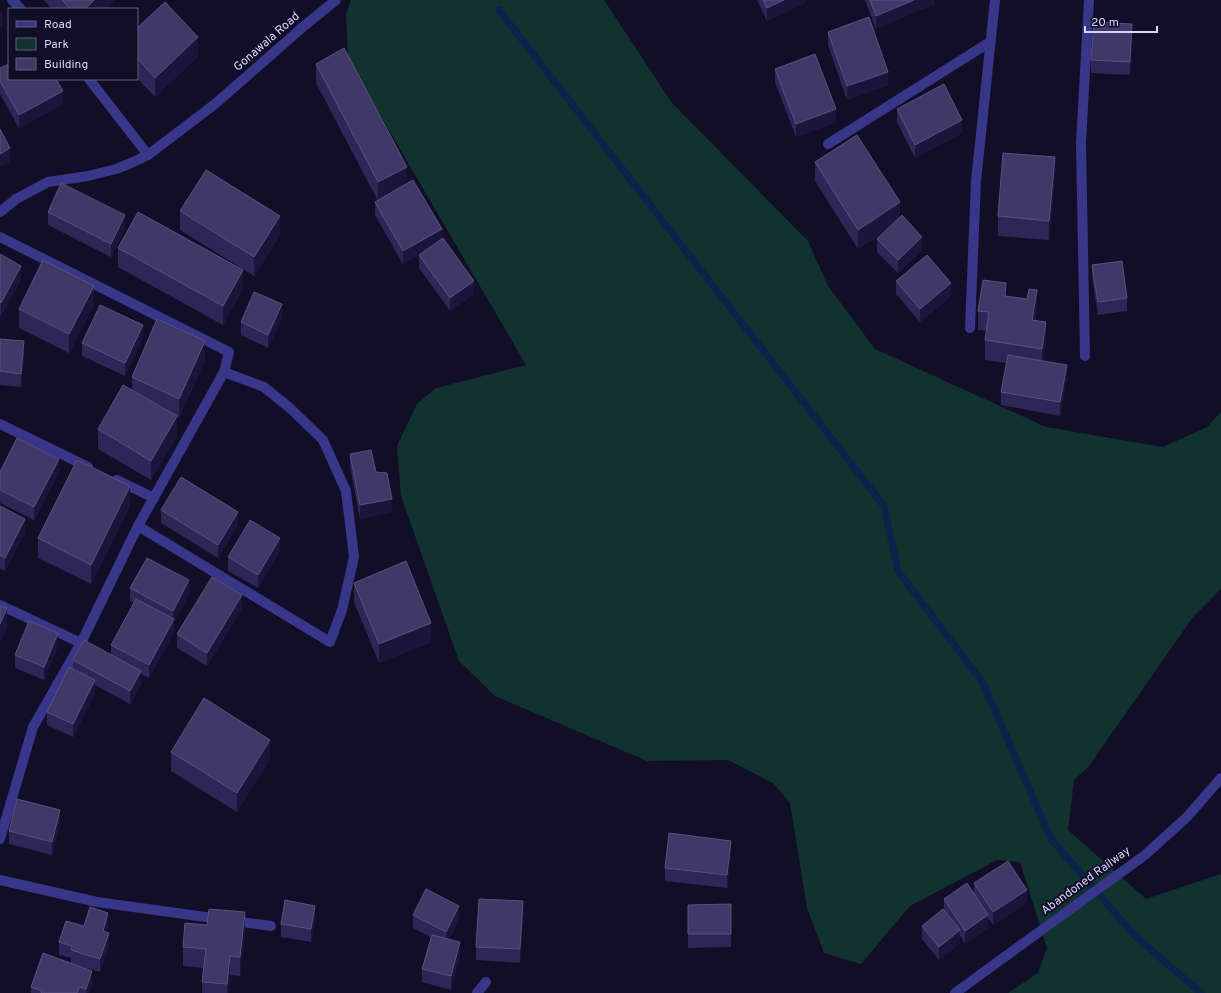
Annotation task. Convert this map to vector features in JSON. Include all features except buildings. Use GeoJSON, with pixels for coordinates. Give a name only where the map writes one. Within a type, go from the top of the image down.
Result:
{"type":"FeatureCollection","features":[{"type":"Feature","properties":{"kind":"street"},"geometry":{"type":"LineString","coordinates":[[12,0],[20,8]]}},
{"type":"Feature","properties":{"kind":"street","name":"Gonawala Road"},"geometry":{"type":"LineString","coordinates":[[0,212],[16,199],[48,182],[88,176],[116,169],[148,155],[215,104],[336,0]]}},
{"type":"Feature","properties":{"kind":"street"},"geometry":{"type":"LineString","coordinates":[[970,328],[976,181],[995,0]]}},
{"type":"Feature","properties":{"kind":"street"},"geometry":{"type":"LineString","coordinates":[[1085,356],[1081,143],[1088,0]]}},
{"type":"Feature","properties":{"kind":"street"},"geometry":{"type":"LineString","coordinates":[[828,144],[990,42]]}},
{"type":"Feature","properties":{"kind":"street"},"geometry":{"type":"LineString","coordinates":[[90,80],[148,155]]}},
{"type":"Feature","properties":{"kind":"street"},"geometry":{"type":"LineString","coordinates":[[0,237],[229,352],[224,372],[138,526],[81,643],[32,727],[0,839]]}},
{"type":"Feature","properties":{"kind":"street"},"geometry":{"type":"LineString","coordinates":[[138,526],[330,642],[342,610],[354,557],[346,492],[323,440],[291,409],[264,387],[224,372]]}},
{"type":"Feature","properties":{"kind":"street"},"geometry":{"type":"LineString","coordinates":[[0,424],[154,498]]}},
{"type":"Feature","properties":{"kind":"street"},"geometry":{"type":"LineString","coordinates":[[0,605],[81,643]]}},
{"type":"Feature","properties":{"kind":"street","name":"Abandoned Railway"},"geometry":{"type":"LineString","coordinates":[[955,993],[1145,855],[1188,817],[1221,778]]}},
{"type":"Feature","properties":{"kind":"street"},"geometry":{"type":"LineString","coordinates":[[0,880],[97,902],[271,926]]}},
{"type":"Feature","properties":{"kind":"street"},"geometry":{"type":"LineString","coordinates":[[477,993],[486,982]]}},
{"type":"Feature","properties":{"kind":"green space"},"geometry":{"type":"Polygon","coordinates":[[[351,0],[604,0],[672,103],[808,241],[828,286],[875,349],[1046,427],[1163,447],[1207,427],[1221,412],[1221,589],[1193,617],[1089,766],[1074,780],[1068,830],[1146,899],[1221,874],[1221,993],[1008,993],[1038,973],[1047,948],[1020,862],[997,860],[910,906],[861,964],[824,953],[807,908],[790,803],[773,783],[728,760],[647,761],[495,696],[459,661],[401,496],[397,446],[417,404],[436,388],[526,365],[348,60],[346,14],[351,0]]]}},
{"type":"Feature","properties":{"kind":"waterway"},"geometry":{"type":"LineString","coordinates":[[499,10],[884,506],[898,571],[983,683],[1051,839],[1135,936],[1201,993]]}}]}
